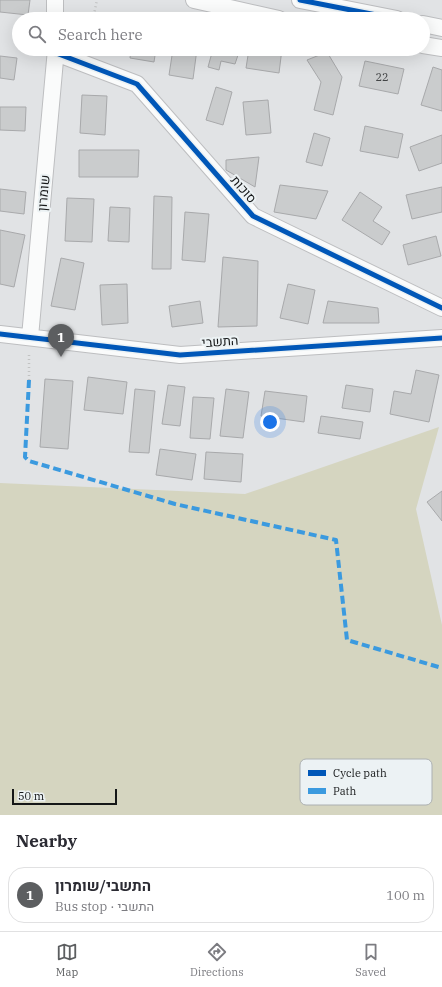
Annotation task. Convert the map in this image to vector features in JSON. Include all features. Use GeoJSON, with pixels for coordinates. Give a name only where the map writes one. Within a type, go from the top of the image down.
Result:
{"type":"FeatureCollection","features":[{"type":"Feature","properties":{"kind":"street"},"geometry":{"type":"LineString","coordinates":[[55,0],[55,12]]}},
{"type":"Feature","properties":{"kind":"street"},"geometry":{"type":"LineString","coordinates":[[194,0],[248,12]]}},
{"type":"Feature","properties":{"kind":"street"},"geometry":{"type":"LineString","coordinates":[[300,0],[361,12]]}},
{"type":"Feature","properties":{"kind":"street"},"geometry":{"type":"LineString","coordinates":[[430,25],[442,28]]}},
{"type":"Feature","properties":{"kind":"street"},"geometry":{"type":"LineString","coordinates":[[430,46],[442,48]]}},
{"type":"Feature","properties":{"kind":"street","name":"שומרון"},"geometry":{"type":"LineString","coordinates":[[30,337],[56,56]]}},
{"type":"Feature","properties":{"kind":"street","name":"סוכות"},"geometry":{"type":"LineString","coordinates":[[68,56],[137,84],[253,216],[442,308]]}},
{"type":"Feature","properties":{"kind":"street","name":"התשבי"},"geometry":{"type":"LineString","coordinates":[[0,334],[180,354],[442,338]]}},
{"type":"Feature","properties":{"kind":"path"},"geometry":{"type":"LineString","coordinates":[[94,12],[97,0]]}},
{"type":"Feature","properties":{"kind":"path"},"geometry":{"type":"LineString","coordinates":[[28,380],[30,337]]}},
{"type":"Feature","properties":{"kind":"green space"},"geometry":{"type":"Polygon","coordinates":[[[439,427],[416,509],[442,625],[442,815],[0,815],[0,483],[245,494],[439,427]]]}},
{"type":"Feature","properties":{"kind":"building"},"geometry":{"type":"Polygon","coordinates":[[[0,0],[30,0],[28,12],[12,12],[12,13],[0,12],[0,0]]]}},
{"type":"Feature","properties":{"kind":"building"},"geometry":{"type":"Polygon","coordinates":[[[0,56],[17,58],[14,80],[0,78],[0,56]]]}},
{"type":"Feature","properties":{"kind":"building"},"geometry":{"type":"Polygon","coordinates":[[[130,56],[155,56],[154,62],[130,58],[130,56]]]}},
{"type":"Feature","properties":{"kind":"building"},"geometry":{"type":"Polygon","coordinates":[[[172,56],[196,56],[193,79],[169,75],[172,56]]]}},
{"type":"Feature","properties":{"kind":"building"},"geometry":{"type":"Polygon","coordinates":[[[211,56],[238,56],[235,64],[221,61],[219,70],[208,67],[211,56]]]}},
{"type":"Feature","properties":{"kind":"building"},"geometry":{"type":"Polygon","coordinates":[[[248,56],[281,56],[279,73],[246,68],[248,56]]]}},
{"type":"Feature","properties":{"kind":"building"},"geometry":{"type":"Polygon","coordinates":[[[317,56],[329,56],[342,77],[333,115],[314,110],[321,82],[307,60],[317,56]]]}},
{"type":"Feature","properties":{"kind":"building"},"geometry":{"type":"Polygon","coordinates":[[[365,61],[404,69],[398,94],[359,86],[365,61]]]}},
{"type":"Feature","properties":{"kind":"building"},"geometry":{"type":"Polygon","coordinates":[[[433,67],[442,70],[442,111],[421,105],[433,67]]]}},
{"type":"Feature","properties":{"kind":"building"},"geometry":{"type":"Polygon","coordinates":[[[216,87],[232,92],[223,125],[206,120],[216,87]]]}},
{"type":"Feature","properties":{"kind":"building"},"geometry":{"type":"Polygon","coordinates":[[[82,95],[107,96],[105,135],[80,133],[82,95]]]}},
{"type":"Feature","properties":{"kind":"building"},"geometry":{"type":"Polygon","coordinates":[[[268,100],[271,133],[246,135],[243,102],[268,100]]]}},
{"type":"Feature","properties":{"kind":"building"},"geometry":{"type":"Polygon","coordinates":[[[0,107],[26,107],[25,131],[0,130],[0,107]]]}},
{"type":"Feature","properties":{"kind":"building"},"geometry":{"type":"Polygon","coordinates":[[[365,126],[403,134],[398,158],[360,151],[365,126]]]}},
{"type":"Feature","properties":{"kind":"building"},"geometry":{"type":"Polygon","coordinates":[[[314,133],[330,138],[322,166],[306,162],[314,133]]]}},
{"type":"Feature","properties":{"kind":"building"},"geometry":{"type":"Polygon","coordinates":[[[442,135],[442,163],[419,171],[410,147],[442,135]]]}},
{"type":"Feature","properties":{"kind":"building"},"geometry":{"type":"Polygon","coordinates":[[[79,150],[139,150],[138,177],[79,177],[79,150]]]}},
{"type":"Feature","properties":{"kind":"building"},"geometry":{"type":"Polygon","coordinates":[[[259,157],[255,187],[226,170],[226,160],[259,157]]]}},
{"type":"Feature","properties":{"kind":"building"},"geometry":{"type":"Polygon","coordinates":[[[280,185],[328,191],[316,219],[274,212],[280,185]]]}},
{"type":"Feature","properties":{"kind":"building"},"geometry":{"type":"Polygon","coordinates":[[[442,187],[442,212],[412,219],[406,195],[442,187]]]}},
{"type":"Feature","properties":{"kind":"building"},"geometry":{"type":"Polygon","coordinates":[[[0,189],[26,192],[24,214],[0,211],[0,189]]]}},
{"type":"Feature","properties":{"kind":"building"},"geometry":{"type":"Polygon","coordinates":[[[360,192],[382,207],[373,221],[390,232],[382,245],[342,220],[360,192]]]}},
{"type":"Feature","properties":{"kind":"building"},"geometry":{"type":"Polygon","coordinates":[[[154,196],[172,197],[171,269],[152,269],[154,196]]]}},
{"type":"Feature","properties":{"kind":"building"},"geometry":{"type":"Polygon","coordinates":[[[67,198],[94,199],[92,242],[65,241],[67,198]]]}},
{"type":"Feature","properties":{"kind":"building"},"geometry":{"type":"Polygon","coordinates":[[[110,207],[130,208],[129,242],[108,241],[110,207]]]}},
{"type":"Feature","properties":{"kind":"building"},"geometry":{"type":"Polygon","coordinates":[[[185,212],[209,214],[205,262],[182,260],[185,212]]]}},
{"type":"Feature","properties":{"kind":"building"},"geometry":{"type":"Polygon","coordinates":[[[0,230],[25,235],[14,287],[0,284],[0,230]]]}},
{"type":"Feature","properties":{"kind":"building"},"geometry":{"type":"Polygon","coordinates":[[[436,236],[441,256],[408,265],[403,245],[436,236]]]}},
{"type":"Feature","properties":{"kind":"building"},"geometry":{"type":"Polygon","coordinates":[[[223,257],[258,261],[257,326],[218,327],[223,257]]]}},
{"type":"Feature","properties":{"kind":"building"},"geometry":{"type":"Polygon","coordinates":[[[61,258],[84,263],[75,310],[51,306],[61,258]]]}},
{"type":"Feature","properties":{"kind":"building"},"geometry":{"type":"Polygon","coordinates":[[[127,284],[128,323],[102,325],[100,285],[127,284]]]}},
{"type":"Feature","properties":{"kind":"building"},"geometry":{"type":"Polygon","coordinates":[[[288,284],[315,290],[308,324],[280,318],[288,284]]]}},
{"type":"Feature","properties":{"kind":"building"},"geometry":{"type":"Polygon","coordinates":[[[200,301],[203,323],[172,327],[169,306],[200,301]]]}},
{"type":"Feature","properties":{"kind":"building"},"geometry":{"type":"Polygon","coordinates":[[[328,301],[378,308],[379,323],[323,323],[328,301]]]}},
{"type":"Feature","properties":{"kind":"building"},"geometry":{"type":"Polygon","coordinates":[[[416,370],[439,375],[429,422],[390,414],[394,391],[411,394],[416,370]]]}},
{"type":"Feature","properties":{"kind":"building"},"geometry":{"type":"Polygon","coordinates":[[[88,377],[127,382],[123,414],[84,410],[88,377]]]}},
{"type":"Feature","properties":{"kind":"building"},"geometry":{"type":"Polygon","coordinates":[[[45,379],[73,381],[68,449],[40,447],[45,379]]]}},
{"type":"Feature","properties":{"kind":"building"},"geometry":{"type":"Polygon","coordinates":[[[168,385],[185,387],[180,426],[162,424],[168,385]]]}},
{"type":"Feature","properties":{"kind":"building"},"geometry":{"type":"Polygon","coordinates":[[[346,385],[373,389],[370,412],[342,408],[346,385]]]}},
{"type":"Feature","properties":{"kind":"building"},"geometry":{"type":"Polygon","coordinates":[[[135,389],[155,391],[149,453],[129,452],[135,389]]]}},
{"type":"Feature","properties":{"kind":"building"},"geometry":{"type":"Polygon","coordinates":[[[226,389],[249,392],[243,438],[220,436],[226,389]]]}},
{"type":"Feature","properties":{"kind":"building"},"geometry":{"type":"Polygon","coordinates":[[[265,391],[307,396],[304,422],[261,416],[265,391]]]}},
{"type":"Feature","properties":{"kind":"building"},"geometry":{"type":"Polygon","coordinates":[[[193,397],[214,398],[210,439],[190,438],[193,397]]]}},
{"type":"Feature","properties":{"kind":"building"},"geometry":{"type":"Polygon","coordinates":[[[321,416],[363,422],[360,439],[318,433],[321,416]]]}},
{"type":"Feature","properties":{"kind":"building"},"geometry":{"type":"Polygon","coordinates":[[[160,449],[196,454],[192,480],[156,475],[160,449]]]}},
{"type":"Feature","properties":{"kind":"building"},"geometry":{"type":"Polygon","coordinates":[[[206,452],[243,454],[241,482],[204,479],[206,452]]]}},
{"type":"Feature","properties":{"kind":"building"},"geometry":{"type":"Polygon","coordinates":[[[442,491],[442,521],[427,502],[442,491]]]}},
{"type":"Feature","properties":{"kind":"marked path"},"geometry":{"type":"LineString","coordinates":[[29,380],[25,457],[29,461],[175,504],[336,540],[347,640],[442,668]]}},
{"type":"Feature","properties":{"kind":"cycle path"},"geometry":{"type":"LineString","coordinates":[[300,0],[361,12]]}},
{"type":"Feature","properties":{"kind":"cycle path"},"geometry":{"type":"LineString","coordinates":[[64,56],[137,84],[253,216],[442,308]]}},
{"type":"Feature","properties":{"kind":"cycle path"},"geometry":{"type":"LineString","coordinates":[[0,334],[180,355],[442,338]]}},
{"type":"Feature","properties":{"kind":"place","name":"התשבי/שומרון"},"geometry":{"type":"Point","coordinates":[61,357]}}]}
